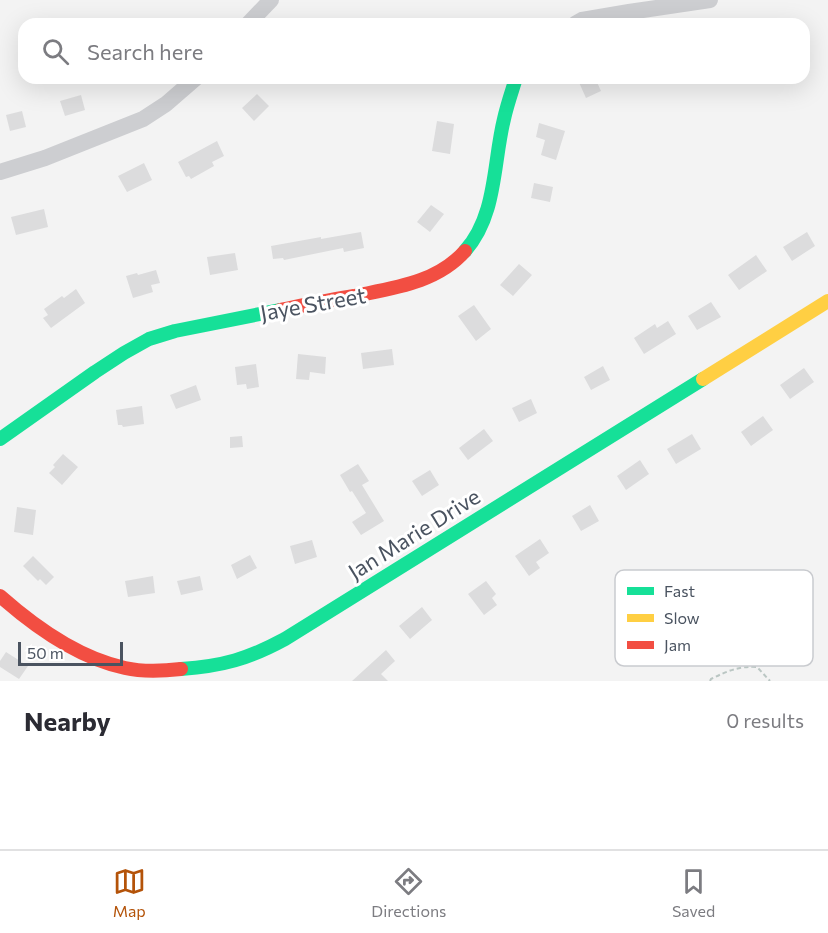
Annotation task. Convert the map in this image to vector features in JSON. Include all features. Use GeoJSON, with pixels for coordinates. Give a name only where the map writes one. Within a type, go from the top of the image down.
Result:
{"type":"FeatureCollection","features":[{"type":"Feature","properties":{"kind":"street"},"geometry":{"type":"LineString","coordinates":[[254,18],[271,0]]}},
{"type":"Feature","properties":{"kind":"street"},"geometry":{"type":"LineString","coordinates":[[594,18],[710,0]]}},
{"type":"Feature","properties":{"kind":"street"},"geometry":{"type":"LineString","coordinates":[[0,172],[45,158],[143,119],[166,104],[189,84]]}},
{"type":"Feature","properties":{"kind":"street","name":"Jaye Street"},"geometry":{"type":"LineString","coordinates":[[0,439],[95,372],[149,339],[231,319],[390,289],[421,281],[445,269],[475,240],[483,223],[490,201],[504,118],[514,84]]}},
{"type":"Feature","properties":{"kind":"street","name":"Jan Marie Drive"},"geometry":{"type":"LineString","coordinates":[[0,596],[57,639],[126,668],[196,669],[252,655],[336,607],[828,301]]}},
{"type":"Feature","properties":{"kind":"path"},"geometry":{"type":"LineString","coordinates":[[710,681],[728,670],[744,666],[757,667],[770,681]]}},
{"type":"Feature","properties":{"kind":"building"},"geometry":{"type":"Polygon","coordinates":[[[580,84],[598,84],[601,91],[586,98],[580,84]]]}},
{"type":"Feature","properties":{"kind":"building"},"geometry":{"type":"Polygon","coordinates":[[[257,94],[269,106],[254,121],[242,108],[257,94]]]}},
{"type":"Feature","properties":{"kind":"building"},"geometry":{"type":"Polygon","coordinates":[[[81,95],[85,110],[65,116],[60,101],[81,95]]]}},
{"type":"Feature","properties":{"kind":"building"},"geometry":{"type":"Polygon","coordinates":[[[22,111],[26,127],[10,131],[6,115],[22,111]]]}},
{"type":"Feature","properties":{"kind":"building"},"geometry":{"type":"Polygon","coordinates":[[[437,121],[454,124],[450,154],[432,151],[437,121]]]}},
{"type":"Feature","properties":{"kind":"building"},"geometry":{"type":"Polygon","coordinates":[[[539,123],[565,131],[556,160],[541,155],[545,140],[536,137],[539,123]]]}},
{"type":"Feature","properties":{"kind":"building"},"geometry":{"type":"Polygon","coordinates":[[[217,141],[224,156],[212,162],[214,166],[191,179],[189,176],[186,177],[178,162],[217,141]]]}},
{"type":"Feature","properties":{"kind":"building"},"geometry":{"type":"Polygon","coordinates":[[[144,163],[152,180],[127,192],[118,176],[144,163]]]}},
{"type":"Feature","properties":{"kind":"building"},"geometry":{"type":"Polygon","coordinates":[[[534,183],[553,187],[550,202],[531,198],[534,183]]]}},
{"type":"Feature","properties":{"kind":"building"},"geometry":{"type":"Polygon","coordinates":[[[431,205],[444,214],[430,232],[417,222],[431,205]]]}},
{"type":"Feature","properties":{"kind":"building"},"geometry":{"type":"Polygon","coordinates":[[[44,209],[48,227],[16,235],[11,217],[44,209]]]}},
{"type":"Feature","properties":{"kind":"building"},"geometry":{"type":"Polygon","coordinates":[[[361,232],[364,248],[344,252],[343,248],[284,260],[283,258],[273,259],[271,246],[361,232]]]}},
{"type":"Feature","properties":{"kind":"building"},"geometry":{"type":"Polygon","coordinates":[[[807,232],[815,246],[792,261],[783,247],[807,232]]]}},
{"type":"Feature","properties":{"kind":"building"},"geometry":{"type":"Polygon","coordinates":[[[235,253],[238,270],[210,275],[207,257],[235,253]]]}},
{"type":"Feature","properties":{"kind":"building"},"geometry":{"type":"Polygon","coordinates":[[[756,255],[767,271],[739,290],[728,275],[756,255]]]}},
{"type":"Feature","properties":{"kind":"building"},"geometry":{"type":"Polygon","coordinates":[[[519,264],[532,275],[513,296],[500,285],[519,264]]]}},
{"type":"Feature","properties":{"kind":"building"},"geometry":{"type":"Polygon","coordinates":[[[156,270],[160,283],[151,285],[153,292],[133,298],[126,276],[156,270]]]}},
{"type":"Feature","properties":{"kind":"building"},"geometry":{"type":"Polygon","coordinates":[[[76,289],[85,303],[51,328],[43,318],[48,315],[44,309],[76,289]]]}},
{"type":"Feature","properties":{"kind":"building"},"geometry":{"type":"Polygon","coordinates":[[[711,302],[721,317],[697,330],[688,316],[711,302]]]}},
{"type":"Feature","properties":{"kind":"building"},"geometry":{"type":"Polygon","coordinates":[[[474,305],[491,329],[476,341],[458,316],[474,305]]]}},
{"type":"Feature","properties":{"kind":"building"},"geometry":{"type":"Polygon","coordinates":[[[668,321],[676,334],[644,354],[634,338],[655,324],[657,328],[668,321]]]}},
{"type":"Feature","properties":{"kind":"building"},"geometry":{"type":"Polygon","coordinates":[[[392,349],[394,365],[363,369],[361,353],[392,349]]]}},
{"type":"Feature","properties":{"kind":"building"},"geometry":{"type":"Polygon","coordinates":[[[298,354],[326,357],[325,374],[310,372],[309,380],[296,379],[298,354]]]}},
{"type":"Feature","properties":{"kind":"building"},"geometry":{"type":"Polygon","coordinates":[[[256,364],[259,387],[247,389],[246,384],[237,385],[235,367],[256,364]]]}},
{"type":"Feature","properties":{"kind":"building"},"geometry":{"type":"Polygon","coordinates":[[[603,366],[610,380],[591,390],[584,377],[603,366]]]}},
{"type":"Feature","properties":{"kind":"building"},"geometry":{"type":"Polygon","coordinates":[[[804,368],[814,382],[790,399],[780,385],[804,368]]]}},
{"type":"Feature","properties":{"kind":"building"},"geometry":{"type":"Polygon","coordinates":[[[196,385],[201,400],[176,409],[170,395],[196,385]]]}},
{"type":"Feature","properties":{"kind":"building"},"geometry":{"type":"Polygon","coordinates":[[[531,399],[537,413],[519,422],[512,408],[531,399]]]}},
{"type":"Feature","properties":{"kind":"building"},"geometry":{"type":"Polygon","coordinates":[[[142,406],[144,424],[123,427],[118,425],[116,410],[142,406]]]}},
{"type":"Feature","properties":{"kind":"building"},"geometry":{"type":"Polygon","coordinates":[[[763,416],[773,430],[751,446],[741,432],[763,416]]]}},
{"type":"Feature","properties":{"kind":"building"},"geometry":{"type":"Polygon","coordinates":[[[484,429],[493,441],[468,460],[459,448],[484,429]]]}},
{"type":"Feature","properties":{"kind":"building"},"geometry":{"type":"Polygon","coordinates":[[[692,434],[701,449],[676,464],[667,449],[692,434]]]}},
{"type":"Feature","properties":{"kind":"building"},"geometry":{"type":"Polygon","coordinates":[[[242,436],[243,447],[230,448],[230,437],[242,436]]]}},
{"type":"Feature","properties":{"kind":"building"},"geometry":{"type":"Polygon","coordinates":[[[63,454],[78,467],[62,485],[49,473],[63,454]]]}},
{"type":"Feature","properties":{"kind":"building"},"geometry":{"type":"Polygon","coordinates":[[[640,460],[649,474],[626,490],[617,476],[640,460]]]}},
{"type":"Feature","properties":{"kind":"building"},"geometry":{"type":"Polygon","coordinates":[[[358,464],[369,481],[362,485],[384,521],[361,535],[352,522],[366,513],[340,475],[358,464]]]}},
{"type":"Feature","properties":{"kind":"building"},"geometry":{"type":"Polygon","coordinates":[[[430,470],[439,485],[422,496],[412,481],[430,470]]]}},
{"type":"Feature","properties":{"kind":"building"},"geometry":{"type":"Polygon","coordinates":[[[590,505],[599,521],[581,531],[572,516],[590,505]]]}},
{"type":"Feature","properties":{"kind":"building"},"geometry":{"type":"Polygon","coordinates":[[[17,507],[36,510],[33,535],[14,532],[17,507]]]}},
{"type":"Feature","properties":{"kind":"building"},"geometry":{"type":"Polygon","coordinates":[[[540,539],[549,553],[536,562],[540,568],[529,576],[515,556],[540,539]]]}},
{"type":"Feature","properties":{"kind":"building"},"geometry":{"type":"Polygon","coordinates":[[[312,540],[317,557],[295,564],[290,546],[312,540]]]}},
{"type":"Feature","properties":{"kind":"building"},"geometry":{"type":"Polygon","coordinates":[[[250,555],[257,568],[237,579],[231,565],[250,555]]]}},
{"type":"Feature","properties":{"kind":"building"},"geometry":{"type":"Polygon","coordinates":[[[33,556],[54,577],[46,585],[40,579],[38,581],[23,566],[33,556]]]}},
{"type":"Feature","properties":{"kind":"building"},"geometry":{"type":"Polygon","coordinates":[[[153,576],[155,593],[128,597],[125,581],[153,576]]]}},
{"type":"Feature","properties":{"kind":"building"},"geometry":{"type":"Polygon","coordinates":[[[200,576],[203,590],[181,595],[177,581],[200,576]]]}},
{"type":"Feature","properties":{"kind":"building"},"geometry":{"type":"Polygon","coordinates":[[[486,581],[496,594],[492,598],[497,605],[484,615],[468,594],[486,581]]]}},
{"type":"Feature","properties":{"kind":"building"},"geometry":{"type":"Polygon","coordinates":[[[422,607],[432,620],[410,639],[399,626],[422,607]]]}},
{"type":"Feature","properties":{"kind":"building"},"geometry":{"type":"Polygon","coordinates":[[[386,650],[395,661],[381,674],[388,681],[352,681],[386,650]]]}},
{"type":"Feature","properties":{"kind":"building"},"geometry":{"type":"Polygon","coordinates":[[[6,652],[28,666],[19,679],[0,667],[0,661],[6,652]]]}},
{"type":"Feature","properties":{"kind":"traffic: fast"},"geometry":{"type":"LineString","coordinates":[[465,251],[475,237],[489,205],[500,136],[514,84]]}},
{"type":"Feature","properties":{"kind":"traffic: fast"},"geometry":{"type":"LineString","coordinates":[[0,439],[95,372],[149,339],[175,331],[280,310]]}},
{"type":"Feature","properties":{"kind":"traffic: fast"},"geometry":{"type":"LineString","coordinates":[[181,669],[210,666],[235,660],[259,652],[285,639],[703,379]]}},
{"type":"Feature","properties":{"kind":"traffic: slow"},"geometry":{"type":"LineString","coordinates":[[703,379],[828,301]]}},
{"type":"Feature","properties":{"kind":"traffic: jam"},"geometry":{"type":"LineString","coordinates":[[280,310],[414,282],[441,270],[465,251]]}},
{"type":"Feature","properties":{"kind":"traffic: jam"},"geometry":{"type":"LineString","coordinates":[[0,596],[43,630],[91,657],[132,669],[153,671],[181,669]]}}]}
